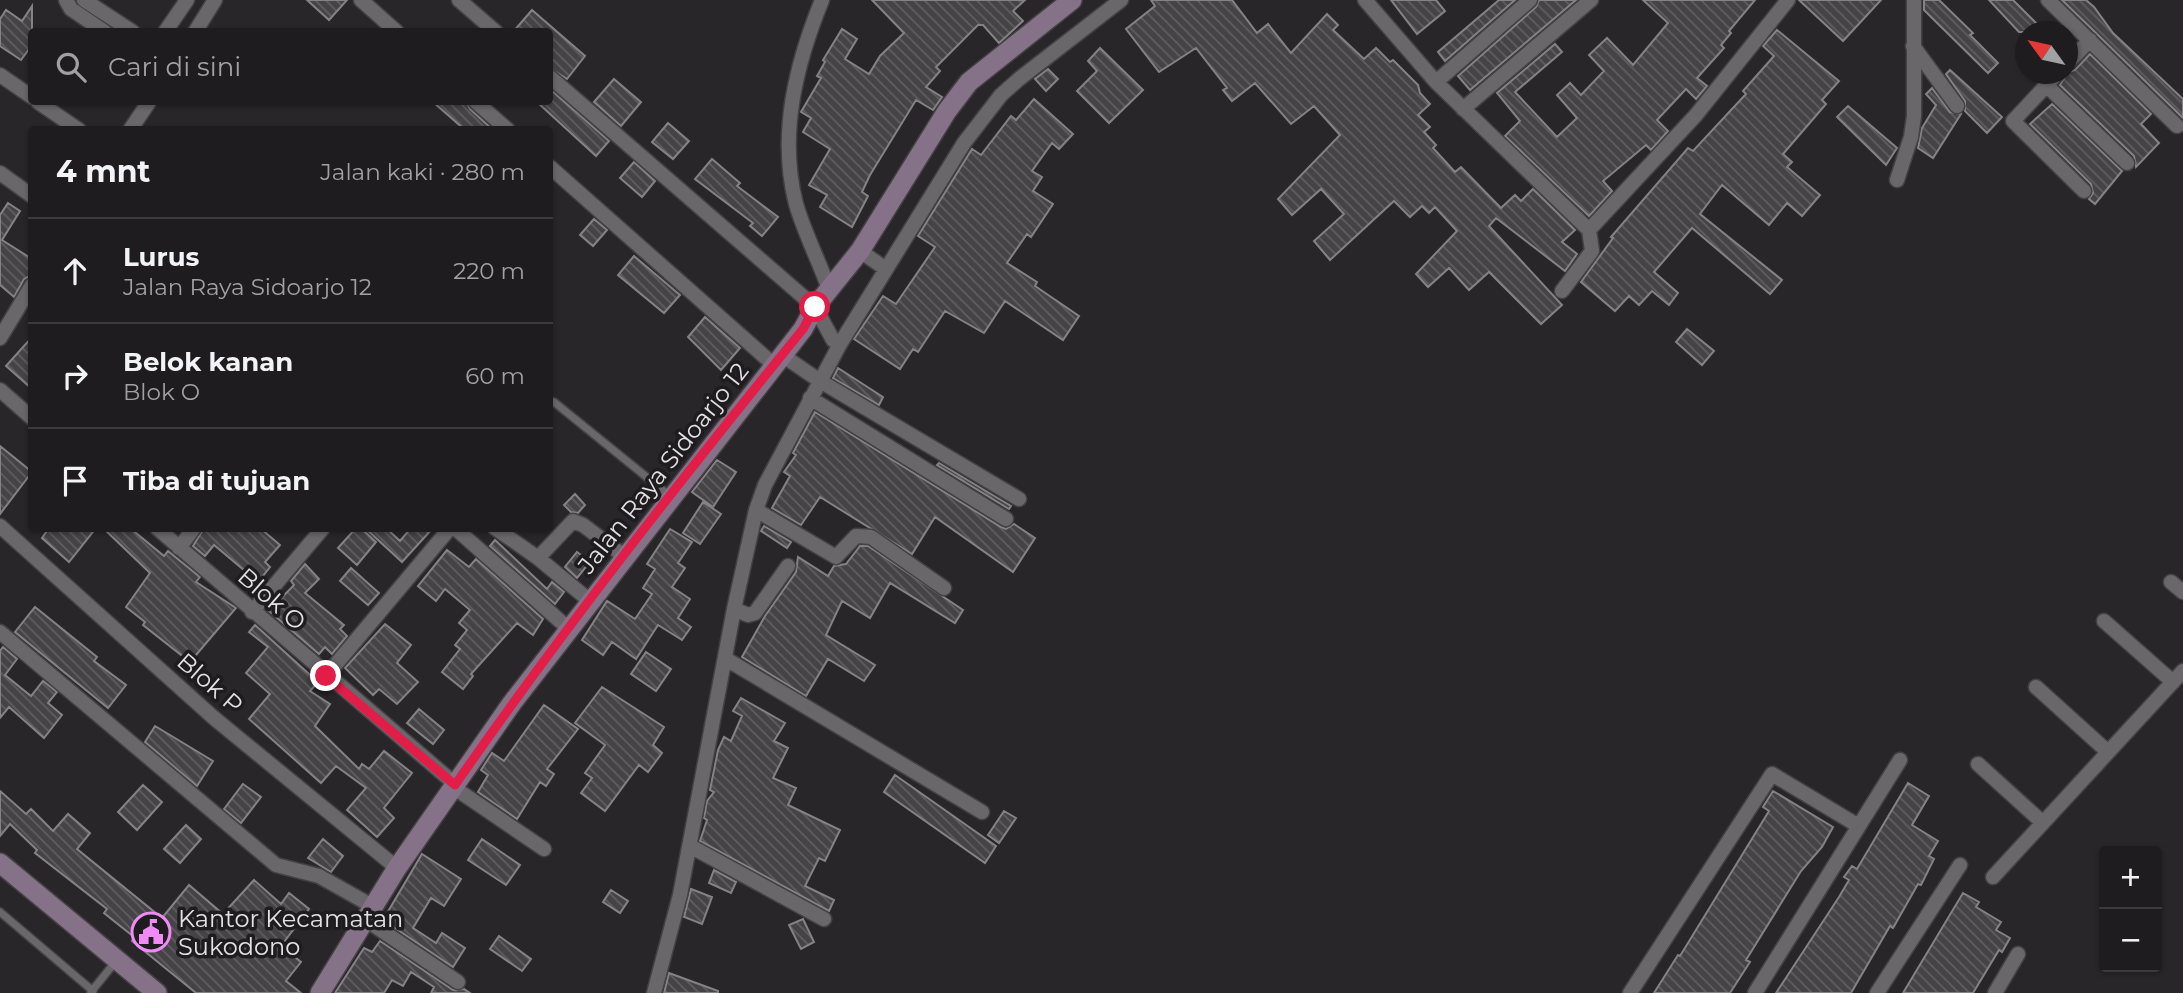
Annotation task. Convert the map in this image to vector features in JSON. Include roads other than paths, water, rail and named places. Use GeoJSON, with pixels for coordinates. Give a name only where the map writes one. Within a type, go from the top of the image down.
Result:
{"type":"FeatureCollection","features":[{"type":"Feature","properties":{"kind":"main road","name":"Jalan Raya Sidoarjo 12"},"geometry":{"type":"LineString","coordinates":[[320,993],[397,868],[454,786],[624,556],[670,496],[796,367],[803,329],[818,311],[829,289],[864,254],[947,111],[970,82],[1072,0]]}},
{"type":"Feature","properties":{"kind":"main road"},"geometry":{"type":"LineString","coordinates":[[0,863],[157,993]]}},
{"type":"Feature","properties":{"kind":"street"},"geometry":{"type":"LineString","coordinates":[[66,0],[71,9],[99,28]]}},
{"type":"Feature","properties":{"kind":"street"},"geometry":{"type":"LineString","coordinates":[[84,0],[127,28]]}},
{"type":"Feature","properties":{"kind":"street"},"geometry":{"type":"LineString","coordinates":[[168,28],[187,0]]}},
{"type":"Feature","properties":{"kind":"street"},"geometry":{"type":"LineString","coordinates":[[198,28],[215,0]]}},
{"type":"Feature","properties":{"kind":"street"},"geometry":{"type":"LineString","coordinates":[[361,0],[392,28]]}},
{"type":"Feature","properties":{"kind":"street"},"geometry":{"type":"LineString","coordinates":[[459,0],[491,28]]}},
{"type":"Feature","properties":{"kind":"street"},"geometry":{"type":"LineString","coordinates":[[822,0],[800,62],[788,127],[796,203],[829,289]]}},
{"type":"Feature","properties":{"kind":"street"},"geometry":{"type":"LineString","coordinates":[[796,367],[840,344],[884,268],[964,143],[1001,95],[1121,0]]}},
{"type":"Feature","properties":{"kind":"street"},"geometry":{"type":"LineString","coordinates":[[1366,0],[1436,82],[1589,230],[1592,251],[1562,291]]}},
{"type":"Feature","properties":{"kind":"street"},"geometry":{"type":"LineString","coordinates":[[1436,82],[1530,0]]}},
{"type":"Feature","properties":{"kind":"street"},"geometry":{"type":"LineString","coordinates":[[1463,109],[1591,0]]}},
{"type":"Feature","properties":{"kind":"street"},"geometry":{"type":"LineString","coordinates":[[1589,230],[1696,114],[1788,0]]}},
{"type":"Feature","properties":{"kind":"street"},"geometry":{"type":"LineString","coordinates":[[1897,180],[1911,137],[1914,116],[1914,0]]}},
{"type":"Feature","properties":{"kind":"street"},"geometry":{"type":"LineString","coordinates":[[2048,0],[2176,125]]}},
{"type":"Feature","properties":{"kind":"street"},"geometry":{"type":"LineString","coordinates":[[2078,52],[2090,40]]}},
{"type":"Feature","properties":{"kind":"street"},"geometry":{"type":"LineString","coordinates":[[1913,46],[1957,106]]}},
{"type":"Feature","properties":{"kind":"street"},"geometry":{"type":"LineString","coordinates":[[0,75],[28,94]]}},
{"type":"Feature","properties":{"kind":"street"},"geometry":{"type":"LineString","coordinates":[[553,80],[818,311],[833,341],[840,344]]}},
{"type":"Feature","properties":{"kind":"street"},"geometry":{"type":"LineString","coordinates":[[2084,191],[2013,121],[2046,85],[2127,163]]}},
{"type":"Feature","properties":{"kind":"street"},"geometry":{"type":"LineString","coordinates":[[42,105],[73,126]]}},
{"type":"Feature","properties":{"kind":"street"},"geometry":{"type":"LineString","coordinates":[[133,126],[147,105]]}},
{"type":"Feature","properties":{"kind":"street"},"geometry":{"type":"LineString","coordinates":[[479,105],[503,126]]}},
{"type":"Feature","properties":{"kind":"street"},"geometry":{"type":"LineString","coordinates":[[553,169],[796,367],[1019,499]]}},
{"type":"Feature","properties":{"kind":"street"},"geometry":{"type":"LineString","coordinates":[[0,173],[28,192]]}},
{"type":"Feature","properties":{"kind":"street"},"geometry":{"type":"LineString","coordinates":[[864,254],[884,268]]}},
{"type":"Feature","properties":{"kind":"street"},"geometry":{"type":"LineString","coordinates":[[0,338],[4,322],[28,290]]}},
{"type":"Feature","properties":{"kind":"street"},"geometry":{"type":"LineString","coordinates":[[796,367],[810,398],[1006,519]]}},
{"type":"Feature","properties":{"kind":"street"},"geometry":{"type":"LineString","coordinates":[[0,390],[28,414]]}},
{"type":"Feature","properties":{"kind":"street"},"geometry":{"type":"LineString","coordinates":[[654,993],[667,951],[690,846],[734,609],[756,510],[783,446],[810,398]]}},
{"type":"Feature","properties":{"kind":"street"},"geometry":{"type":"LineString","coordinates":[[756,510],[835,557],[856,536],[871,537],[944,588]]}},
{"type":"Feature","properties":{"kind":"street"},"geometry":{"type":"LineString","coordinates":[[538,558],[573,521],[583,524],[624,556]]}},
{"type":"Feature","properties":{"kind":"street","name":"Blok P"},"geometry":{"type":"LineString","coordinates":[[0,526],[214,718],[397,868]]}},
{"type":"Feature","properties":{"kind":"street","name":"Blok O"},"geometry":{"type":"LineString","coordinates":[[161,532],[454,786],[544,849]]}},
{"type":"Feature","properties":{"kind":"street"},"geometry":{"type":"LineString","coordinates":[[179,548],[191,532]]}},
{"type":"Feature","properties":{"kind":"street"},"geometry":{"type":"LineString","coordinates":[[251,612],[320,532]]}},
{"type":"Feature","properties":{"kind":"street"},"geometry":{"type":"LineString","coordinates":[[326,676],[449,532]]}},
{"type":"Feature","properties":{"kind":"street"},"geometry":{"type":"LineString","coordinates":[[457,532],[569,629]]}},
{"type":"Feature","properties":{"kind":"street"},"geometry":{"type":"LineString","coordinates":[[499,532],[538,558],[590,601]]}},
{"type":"Feature","properties":{"kind":"street"},"geometry":{"type":"LineString","coordinates":[[734,609],[748,615],[754,613],[788,566]]}},
{"type":"Feature","properties":{"kind":"street"},"geometry":{"type":"LineString","coordinates":[[2104,621],[2172,682]]}},
{"type":"Feature","properties":{"kind":"street"},"geometry":{"type":"LineString","coordinates":[[0,632],[276,865],[318,876],[458,982]]}},
{"type":"Feature","properties":{"kind":"street"},"geometry":{"type":"LineString","coordinates":[[726,659],[982,812]]}},
{"type":"Feature","properties":{"kind":"street"},"geometry":{"type":"LineString","coordinates":[[1993,877],[2183,671]]}},
{"type":"Feature","properties":{"kind":"street"},"geometry":{"type":"LineString","coordinates":[[2036,687],[2108,752]]}},
{"type":"Feature","properties":{"kind":"street"},"geometry":{"type":"LineString","coordinates":[[1755,993],[1857,825],[1900,760]]}},
{"type":"Feature","properties":{"kind":"street"},"geometry":{"type":"LineString","coordinates":[[1978,764],[2043,823]]}},
{"type":"Feature","properties":{"kind":"street"},"geometry":{"type":"LineString","coordinates":[[1630,993],[1772,774],[1857,825]]}},
{"type":"Feature","properties":{"kind":"street"},"geometry":{"type":"LineString","coordinates":[[690,846],[824,919]]}},
{"type":"Feature","properties":{"kind":"street"},"geometry":{"type":"LineString","coordinates":[[1877,993],[1960,865]]}},
{"type":"Feature","properties":{"kind":"street"},"geometry":{"type":"LineString","coordinates":[[1995,993],[2018,954]]}},
{"type":"Feature","properties":{"kind":"lane"},"geometry":{"type":"LineString","coordinates":[[554,402],[670,496]]}},
{"type":"Feature","properties":{"kind":"lane"},"geometry":{"type":"LineString","coordinates":[[0,912],[92,992],[116,961]]}},
{"type":"Feature","properties":{"kind":"place","name":"Kantor Kecamatan Sukodono"},"geometry":{"type":"Point","coordinates":[151,932]}}]}
